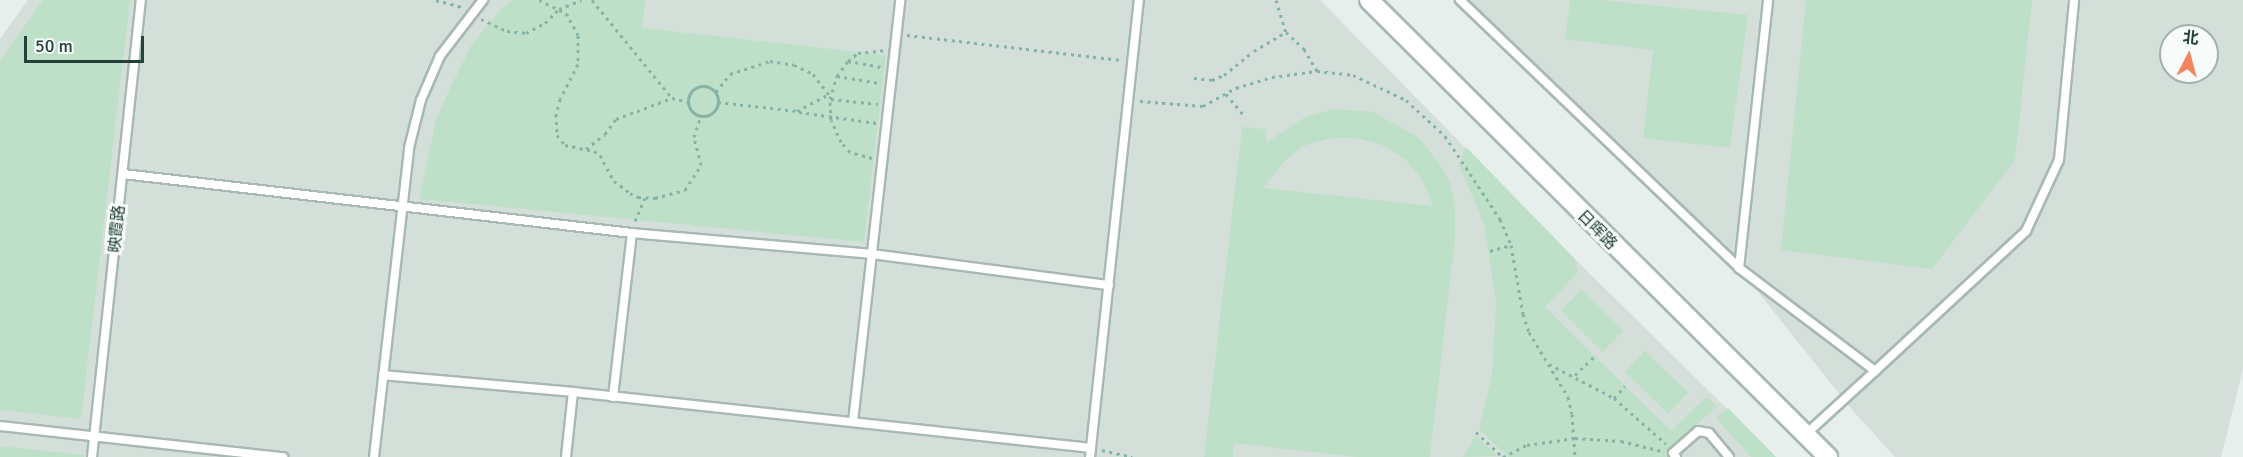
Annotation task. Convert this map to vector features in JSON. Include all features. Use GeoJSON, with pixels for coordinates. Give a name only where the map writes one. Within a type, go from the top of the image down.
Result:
{"type":"FeatureCollection","features":[{"type":"Feature","properties":{"kind":"street","name":"日晖路"},"geometry":{"type":"LineString","coordinates":[[1369,0],[1828,457]]}},
{"type":"Feature","properties":{"kind":"lane","name":"映霞路"},"geometry":{"type":"LineString","coordinates":[[92,457],[141,0]]}},
{"type":"Feature","properties":{"kind":"lane"},"geometry":{"type":"LineString","coordinates":[[374,457],[400,207],[409,148],[421,100],[440,56],[483,0]]}},
{"type":"Feature","properties":{"kind":"lane"},"geometry":{"type":"LineString","coordinates":[[853,422],[900,0]]}},
{"type":"Feature","properties":{"kind":"lane"},"geometry":{"type":"LineString","coordinates":[[383,375],[573,392],[853,422],[1091,453],[1139,0]]}},
{"type":"Feature","properties":{"kind":"lane"},"geometry":{"type":"LineString","coordinates":[[1460,0],[1739,268],[1875,371]]}},
{"type":"Feature","properties":{"kind":"lane"},"geometry":{"type":"LineString","coordinates":[[1739,268],[1768,0]]}},
{"type":"Feature","properties":{"kind":"lane"},"geometry":{"type":"LineString","coordinates":[[1806,435],[2026,231],[2059,160],[2074,0]]}},
{"type":"Feature","properties":{"kind":"lane"},"geometry":{"type":"LineString","coordinates":[[123,174],[632,233],[872,254],[1109,285]]}},
{"type":"Feature","properties":{"kind":"lane"},"geometry":{"type":"LineString","coordinates":[[613,397],[632,233]]}},
{"type":"Feature","properties":{"kind":"lane"},"geometry":{"type":"LineString","coordinates":[[566,457],[573,392]]}},
{"type":"Feature","properties":{"kind":"lane"},"geometry":{"type":"LineString","coordinates":[[0,426],[283,457]]}},
{"type":"Feature","properties":{"kind":"lane"},"geometry":{"type":"LineString","coordinates":[[1675,455],[1698,431],[1709,433],[1729,457]]}},
{"type":"Feature","properties":{"kind":"path"},"geometry":{"type":"LineString","coordinates":[[436,0],[472,12],[494,26],[515,34],[526,33],[545,23],[559,9],[581,0]]}},
{"type":"Feature","properties":{"kind":"path"},"geometry":{"type":"LineString","coordinates":[[539,0],[559,9],[576,27],[579,55],[574,73],[563,90],[555,126],[557,135],[565,145],[586,149],[600,155],[614,181],[622,187],[645,198],[685,190],[699,172],[701,157],[694,137],[701,115]]}},
{"type":"Feature","properties":{"kind":"path"},"geometry":{"type":"LineString","coordinates":[[592,0],[672,98]]}},
{"type":"Feature","properties":{"kind":"path"},"geometry":{"type":"LineString","coordinates":[[1276,0],[1286,32],[1304,49],[1317,71]]}},
{"type":"Feature","properties":{"kind":"path"},"geometry":{"type":"LineString","coordinates":[[1194,78],[1212,80],[1224,75],[1254,51],[1286,32]]}},
{"type":"Feature","properties":{"kind":"path"},"geometry":{"type":"LineString","coordinates":[[896,34],[1133,62]]}},
{"type":"Feature","properties":{"kind":"path"},"geometry":{"type":"LineString","coordinates":[[882,160],[860,157],[850,152],[841,142],[831,120],[830,96],[837,76],[848,61],[858,53],[895,50]]}},
{"type":"Feature","properties":{"kind":"path"},"geometry":{"type":"LineString","coordinates":[[716,92],[730,74],[770,61],[805,69],[820,80],[830,96]]}},
{"type":"Feature","properties":{"kind":"path"},"geometry":{"type":"LineString","coordinates":[[848,61],[892,69]]}},
{"type":"Feature","properties":{"kind":"path"},"geometry":{"type":"LineString","coordinates":[[1128,100],[1203,106],[1226,94],[1272,78],[1317,71],[1353,75],[1406,100],[1445,136],[1500,219],[1511,245],[1523,314],[1529,332],[1568,397],[1575,438],[1575,457]]}},
{"type":"Feature","properties":{"kind":"path"},"geometry":{"type":"LineString","coordinates":[[837,76],[891,85]]}},
{"type":"Feature","properties":{"kind":"path"},"geometry":{"type":"LineString","coordinates":[[698,87],[708,87],[716,92],[718,102],[714,111],[701,115],[692,111],[688,102],[691,93],[698,87]]}},
{"type":"Feature","properties":{"kind":"path"},"geometry":{"type":"LineString","coordinates":[[1226,94],[1243,114]]}},
{"type":"Feature","properties":{"kind":"path"},"geometry":{"type":"LineString","coordinates":[[797,111],[824,96],[888,105]]}},
{"type":"Feature","properties":{"kind":"path"},"geometry":{"type":"LineString","coordinates":[[586,149],[605,134],[616,119],[672,98],[688,102]]}},
{"type":"Feature","properties":{"kind":"path"},"geometry":{"type":"LineString","coordinates":[[718,102],[886,124]]}},
{"type":"Feature","properties":{"kind":"path"},"geometry":{"type":"LineString","coordinates":[[632,233],[645,198]]}},
{"type":"Feature","properties":{"kind":"path"},"geometry":{"type":"LineString","coordinates":[[1490,251],[1511,245]]}},
{"type":"Feature","properties":{"kind":"path"},"geometry":{"type":"LineString","coordinates":[[1575,375],[1595,356]]}},
{"type":"Feature","properties":{"kind":"path"},"geometry":{"type":"LineString","coordinates":[[1549,363],[1614,398],[1657,434],[1675,455]]}},
{"type":"Feature","properties":{"kind":"path"},"geometry":{"type":"LineString","coordinates":[[1614,398],[1626,386]]}},
{"type":"Feature","properties":{"kind":"path"},"geometry":{"type":"LineString","coordinates":[[1476,432],[1503,457],[1527,445],[1575,438],[1621,441],[1675,455]]}},
{"type":"Feature","properties":{"kind":"path"},"geometry":{"type":"LineString","coordinates":[[1091,453],[1132,457]]}},
{"type":"Feature","properties":{"kind":"shaded area"},"geometry":{"type":"Polygon","coordinates":[[[28,0],[1320,0],[1574,258],[1776,457],[0,457],[0,39],[28,0]]]}},
{"type":"Feature","properties":{"kind":"shaded area"},"geometry":{"type":"Polygon","coordinates":[[[1460,0],[2243,0],[2243,369],[2221,457],[1895,457],[1853,411],[1739,268],[1460,0]]]}},
{"type":"Feature","properties":{"kind":"green space"},"geometry":{"type":"Polygon","coordinates":[[[43,0],[130,0],[81,419],[0,410],[0,61],[43,0]]]}},
{"type":"Feature","properties":{"kind":"green space"},"geometry":{"type":"Polygon","coordinates":[[[512,0],[645,0],[642,28],[886,55],[864,242],[419,199],[436,120],[451,86],[472,44],[501,9],[512,0]]]}},
{"type":"Feature","properties":{"kind":"green space"},"geometry":{"type":"Polygon","coordinates":[[[1570,0],[1601,0],[1748,15],[1730,148],[1643,138],[1653,50],[1565,39],[1570,0]]]}},
{"type":"Feature","properties":{"kind":"green space"},"geometry":{"type":"Polygon","coordinates":[[[1806,0],[2032,0],[2015,160],[1932,269],[1781,250],[1806,0]]]}},
{"type":"Feature","properties":{"kind":"green space"},"geometry":{"type":"Polygon","coordinates":[[[1335,109],[1373,112],[1419,138],[1439,163],[1451,185],[1455,209],[1455,238],[1430,457],[1356,457],[1234,443],[1233,457],[1204,457],[1242,127],[1266,129],[1266,143],[1305,117],[1335,109]],[[1331,138],[1303,146],[1284,162],[1263,188],[1433,206],[1423,181],[1407,161],[1385,146],[1357,138],[1331,138]]]}},
{"type":"Feature","properties":{"kind":"green space"},"geometry":{"type":"Polygon","coordinates":[[[1466,147],[1574,258],[1578,272],[1545,307],[1671,431],[1706,397],[1717,406],[1665,454],[1667,457],[1508,457],[1479,429],[1492,374],[1496,302],[1484,224],[1459,165],[1466,147]]]}},
{"type":"Feature","properties":{"kind":"green space"},"geometry":{"type":"Polygon","coordinates":[[[1582,289],[1624,331],[1603,352],[1561,310],[1582,289]]]}},
{"type":"Feature","properties":{"kind":"green space"},"geometry":{"type":"Polygon","coordinates":[[[1645,351],[1688,393],[1668,414],[1625,372],[1645,351]]]}},
{"type":"Feature","properties":{"kind":"green space"},"geometry":{"type":"Polygon","coordinates":[[[1728,408],[1776,457],[1751,457],[1716,418],[1728,408]]]}},
{"type":"Feature","properties":{"kind":"green space"},"geometry":{"type":"Polygon","coordinates":[[[1476,436],[1498,456],[1463,457],[1476,436]]]}},
{"type":"Feature","properties":{"kind":"green space"},"geometry":{"type":"Polygon","coordinates":[[[0,446],[84,455],[84,457],[0,457],[0,446]]]}}]}
